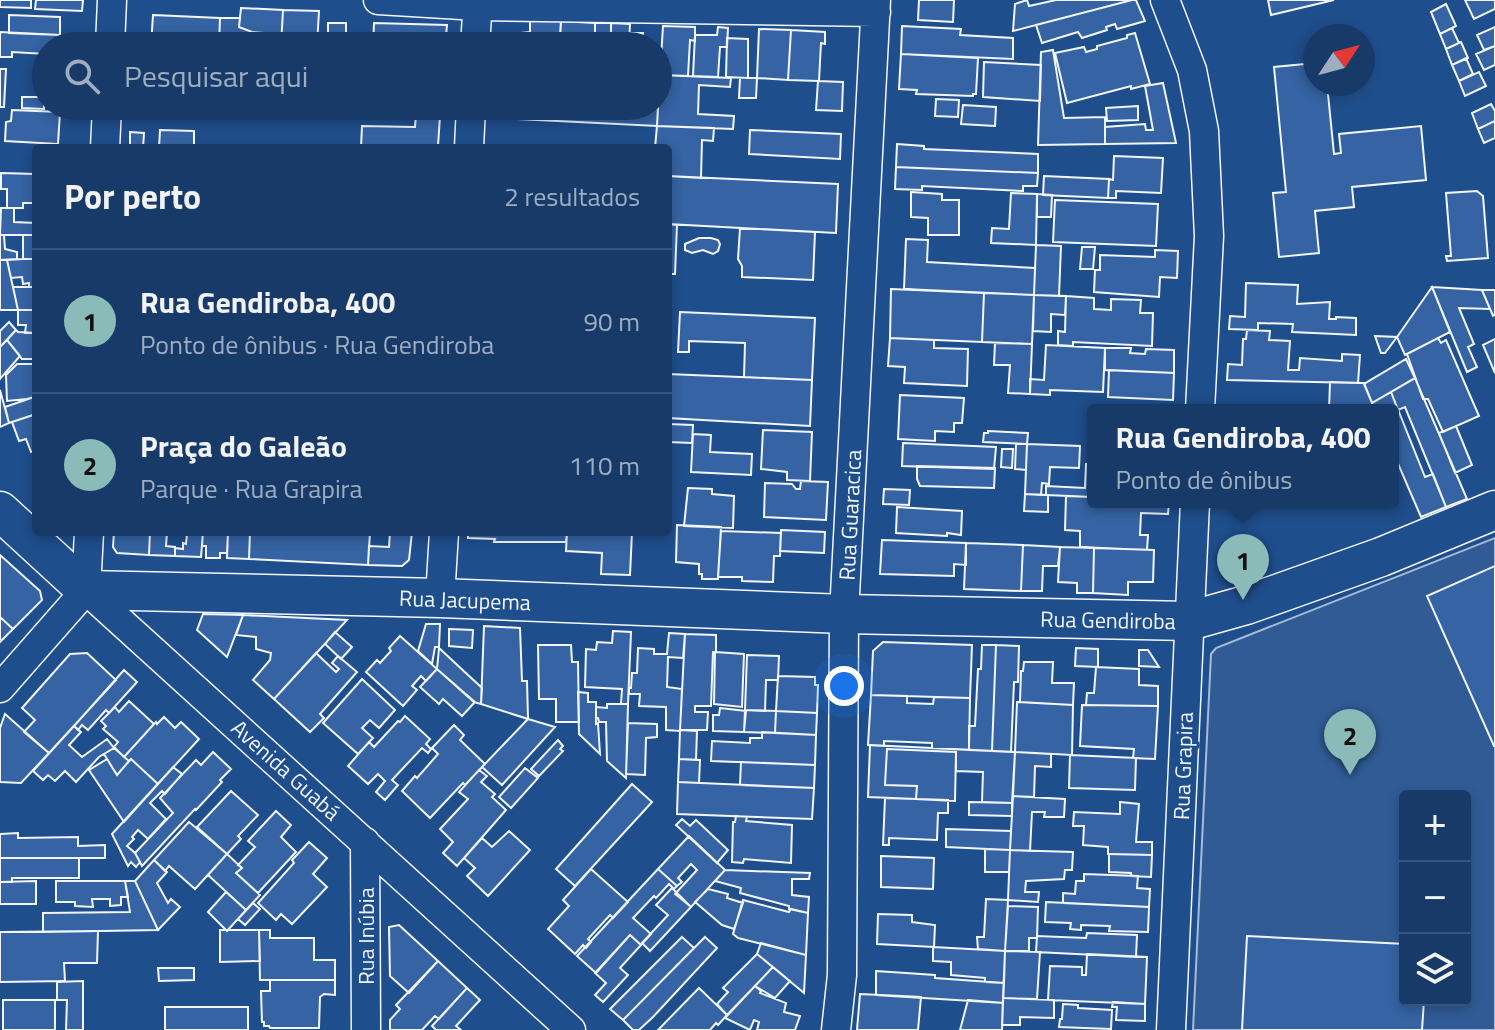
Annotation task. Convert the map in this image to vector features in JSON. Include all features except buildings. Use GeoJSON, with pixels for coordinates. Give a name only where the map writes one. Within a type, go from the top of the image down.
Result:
{"type":"FeatureCollection","features":[{"type":"Feature","properties":{"kind":"street"},"geometry":{"type":"LineString","coordinates":[[111,32],[112,0]]}},
{"type":"Feature","properties":{"kind":"street"},"geometry":{"type":"LineString","coordinates":[[378,0],[876,6]]}},
{"type":"Feature","properties":{"kind":"street"},"geometry":{"type":"LineString","coordinates":[[1165,0],[1192,70],[1204,131],[1209,236],[1200,404]]}},
{"type":"Feature","properties":{"kind":"street"},"geometry":{"type":"LineString","coordinates":[[476,32],[478,3]]}},
{"type":"Feature","properties":{"kind":"street","name":"Rua Guaracica"},"geometry":{"type":"LineString","coordinates":[[836,1030],[842,975],[844,614],[876,6]]}},
{"type":"Feature","properties":{"kind":"street"},"geometry":{"type":"LineString","coordinates":[[105,144],[106,120]]}},
{"type":"Feature","properties":{"kind":"street"},"geometry":{"type":"LineString","coordinates":[[469,144],[470,120]]}},
{"type":"Feature","properties":{"kind":"street","name":"Rua Grapira"},"geometry":{"type":"LineString","coordinates":[[1171,1030],[1195,508]]}},
{"type":"Feature","properties":{"kind":"street","name":"Rua Gendiroba"},"geometry":{"type":"LineString","coordinates":[[844,614],[1189,621],[1246,605],[1381,557],[1495,510]]}},
{"type":"Feature","properties":{"kind":"street","name":"Avenida Guabá"},"geometry":{"type":"LineString","coordinates":[[0,511],[571,1030]]}},
{"type":"Feature","properties":{"kind":"street"},"geometry":{"type":"LineString","coordinates":[[0,688],[86,590],[89,536]]}},
{"type":"Feature","properties":{"kind":"street"},"geometry":{"type":"LineString","coordinates":[[440,598],[444,536]]}},
{"type":"Feature","properties":{"kind":"street","name":"Rua Jacupema"},"geometry":{"type":"LineString","coordinates":[[86,590],[440,598],[844,614]]}},
{"type":"Feature","properties":{"kind":"street","name":"Rua Inúbia"},"geometry":{"type":"LineString","coordinates":[[365,842],[366,1030]]}},
{"type":"Feature","properties":{"kind":"shaded area"},"geometry":{"type":"Polygon","coordinates":[[[1495,538],[1495,1030],[1193,1030],[1211,654],[1216,648],[1495,538]]]}},
{"type":"Feature","properties":{"kind":"place","name":"Rua Gendiroba, 400"},"geometry":{"type":"Point","coordinates":[1243,600]}},
{"type":"Feature","properties":{"kind":"place","name":"Praça do Galeão"},"geometry":{"type":"Point","coordinates":[1350,775]}}]}
